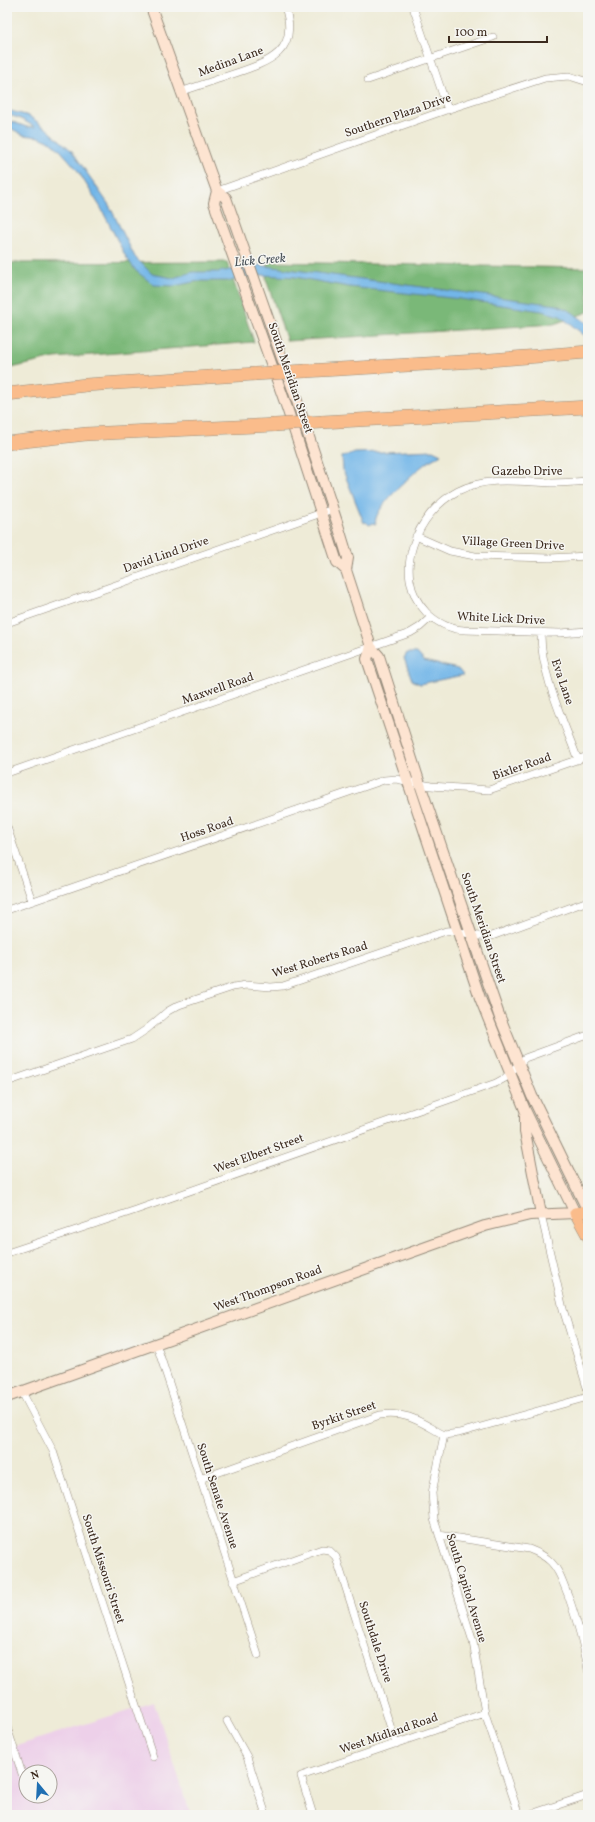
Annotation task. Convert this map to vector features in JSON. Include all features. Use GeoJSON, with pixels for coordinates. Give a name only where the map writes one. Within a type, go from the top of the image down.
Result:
{"type":"FeatureCollection","features":[{"type":"Feature","properties":{"kind":"highway"},"geometry":{"type":"LineString","coordinates":[[7,394],[86,385],[477,362],[582,353]]}},
{"type":"Feature","properties":{"kind":"highway"},"geometry":{"type":"LineString","coordinates":[[7,443],[86,434],[588,408]]}},
{"type":"Feature","properties":{"kind":"main road","name":"South Meridian Street"},"geometry":{"type":"LineString","coordinates":[[151,7],[180,92],[217,190],[226,198],[260,293],[333,509],[348,558],[346,570],[370,647],[379,656],[414,782],[465,934],[480,998],[514,1069],[543,1121],[588,1211]]}},
{"type":"Feature","properties":{"kind":"main road","name":"South Meridian Street"},"geometry":{"type":"LineString","coordinates":[[217,190],[214,203],[247,294],[337,562],[346,570]]}},
{"type":"Feature","properties":{"kind":"main road","name":"South Meridian Street"},"geometry":{"type":"LineString","coordinates":[[370,647],[367,659],[414,782],[465,934],[514,1069],[525,1110],[588,1237]]}},
{"type":"Feature","properties":{"kind":"main road","name":"South Meridian Street"},"geometry":{"type":"LineString","coordinates":[[525,1110],[526,1132],[541,1214]]}},
{"type":"Feature","properties":{"kind":"main road"},"geometry":{"type":"LineString","coordinates":[[575,1213],[588,1211]]}},
{"type":"Feature","properties":{"kind":"main road","name":"West Thompson Road"},"geometry":{"type":"LineString","coordinates":[[7,1397],[485,1226],[520,1217],[541,1214],[575,1213]]}},
{"type":"Feature","properties":{"kind":"street","name":"Medina Lane"},"geometry":{"type":"LineString","coordinates":[[180,92],[267,62],[278,53],[284,45],[289,29],[284,7]]}},
{"type":"Feature","properties":{"kind":"street"},"geometry":{"type":"LineString","coordinates":[[413,7],[448,110]]}},
{"type":"Feature","properties":{"kind":"street"},"geometry":{"type":"LineString","coordinates":[[368,80],[493,37]]}},
{"type":"Feature","properties":{"kind":"street","name":"Southern Plaza Drive"},"geometry":{"type":"LineString","coordinates":[[217,190],[545,78],[569,76],[588,82]]}},
{"type":"Feature","properties":{"kind":"street","name":"Gazebo Drive"},"geometry":{"type":"LineString","coordinates":[[416,536],[428,516],[441,503],[460,490],[472,486],[501,481],[564,483],[588,481]]}},
{"type":"Feature","properties":{"kind":"street","name":"David Lind Drive"},"geometry":{"type":"LineString","coordinates":[[7,623],[333,509]]}},
{"type":"Feature","properties":{"kind":"street","name":"Village Green Drive"},"geometry":{"type":"LineString","coordinates":[[416,536],[452,552],[475,556],[550,558],[588,556]]}},
{"type":"Feature","properties":{"kind":"street","name":"White Lick Drive"},"geometry":{"type":"LineString","coordinates":[[416,536],[410,559],[410,581],[418,601],[432,617],[447,626],[461,630],[541,632],[588,631]]}},
{"type":"Feature","properties":{"kind":"street","name":"Maxwell Road"},"geometry":{"type":"LineString","coordinates":[[7,773],[410,633],[432,617]]}},
{"type":"Feature","properties":{"kind":"street","name":"Eva Lane"},"geometry":{"type":"LineString","coordinates":[[541,632],[544,666],[578,760]]}},
{"type":"Feature","properties":{"kind":"street","name":"Bixler Road"},"geometry":{"type":"LineString","coordinates":[[414,782],[431,786],[489,790],[588,756]]}},
{"type":"Feature","properties":{"kind":"street","name":"Hoss Road"},"geometry":{"type":"LineString","coordinates":[[7,910],[384,780],[396,779],[414,782]]}},
{"type":"Feature","properties":{"kind":"street"},"geometry":{"type":"LineString","coordinates":[[7,827],[32,902]]}},
{"type":"Feature","properties":{"kind":"street","name":"West Roberts Road"},"geometry":{"type":"LineString","coordinates":[[7,1082],[132,1039],[147,1029],[168,1011],[230,988],[246,985],[271,987],[283,986],[446,931],[492,936],[588,901]]}},
{"type":"Feature","properties":{"kind":"street","name":"West Elbert Street"},"geometry":{"type":"LineString","coordinates":[[7,1253],[136,1210],[496,1083],[532,1055],[588,1035]]}},
{"type":"Feature","properties":{"kind":"street","name":"South Meridian Street"},"geometry":{"type":"LineString","coordinates":[[541,1214],[563,1309],[588,1391]]}},
{"type":"Feature","properties":{"kind":"street","name":"South Senate Avenue"},"geometry":{"type":"LineString","coordinates":[[156,1343],[232,1581],[258,1656]]}},
{"type":"Feature","properties":{"kind":"street","name":"South Missouri Street"},"geometry":{"type":"LineString","coordinates":[[22,1392],[53,1451],[153,1757]]}},
{"type":"Feature","properties":{"kind":"street"},"geometry":{"type":"LineString","coordinates":[[444,1435],[459,1433],[588,1396]]}},
{"type":"Feature","properties":{"kind":"street","name":"Byrkit Street"},"geometry":{"type":"LineString","coordinates":[[200,1479],[380,1415],[407,1415],[419,1420],[444,1435]]}},
{"type":"Feature","properties":{"kind":"street","name":"South Capitol Avenue"},"geometry":{"type":"LineString","coordinates":[[444,1435],[432,1499],[433,1515],[473,1642],[485,1713],[519,1815]]}},
{"type":"Feature","properties":{"kind":"street"},"geometry":{"type":"LineString","coordinates":[[439,1536],[529,1549],[550,1561],[561,1576],[580,1628],[588,1670]]}},
{"type":"Feature","properties":{"kind":"street","name":"Southdale Drive"},"geometry":{"type":"LineString","coordinates":[[232,1581],[322,1549],[329,1550],[336,1557],[396,1744]]}},
{"type":"Feature","properties":{"kind":"street","name":"West Midland Road"},"geometry":{"type":"LineString","coordinates":[[313,1815],[301,1776],[485,1713]]}},
{"type":"Feature","properties":{"kind":"street"},"geometry":{"type":"LineString","coordinates":[[227,1721],[247,1757],[266,1815]]}},
{"type":"Feature","properties":{"kind":"street"},"geometry":{"type":"LineString","coordinates":[[7,1727],[19,1764]]}},
{"type":"Feature","properties":{"kind":"street"},"geometry":{"type":"LineString","coordinates":[[528,1815],[588,1795]]}},
{"type":"Feature","properties":{"kind":"shaded area"},"geometry":{"type":"Polygon","coordinates":[[[154,1702],[191,1815],[7,1815],[7,1749],[154,1702]]]}},
{"type":"Feature","properties":{"kind":"green space"},"geometry":{"type":"Polygon","coordinates":[[[227,262],[254,342],[55,358],[7,369],[7,263],[227,262]]]}},
{"type":"Feature","properties":{"kind":"green space"},"geometry":{"type":"Polygon","coordinates":[[[268,262],[588,268],[588,312],[554,324],[287,341],[266,279],[268,262]]]}},
{"type":"Feature","properties":{"kind":"water","name":"Lick Creek"},"geometry":{"type":"Polygon","coordinates":[[[7,110],[29,116],[46,128],[72,151],[109,205],[135,257],[152,274],[173,278],[193,272],[218,272],[258,265],[557,305],[572,312],[588,324],[588,338],[560,316],[542,311],[460,299],[349,287],[295,277],[262,275],[230,281],[199,281],[174,286],[154,285],[136,271],[126,257],[101,208],[76,168],[51,142],[39,137],[23,135],[7,126],[7,120],[27,127],[35,127],[21,119],[7,114],[7,110]]]}},
{"type":"Feature","properties":{"kind":"water"},"geometry":{"type":"Polygon","coordinates":[[[433,450],[441,454],[419,468],[394,492],[376,518],[376,524],[374,523],[369,525],[366,522],[364,523],[343,470],[342,457],[355,453],[433,450]]]}},
{"type":"Feature","properties":{"kind":"water"},"geometry":{"type":"Polygon","coordinates":[[[407,653],[417,653],[424,661],[458,669],[463,675],[420,684],[412,680],[404,658],[407,653]]]}}]}
